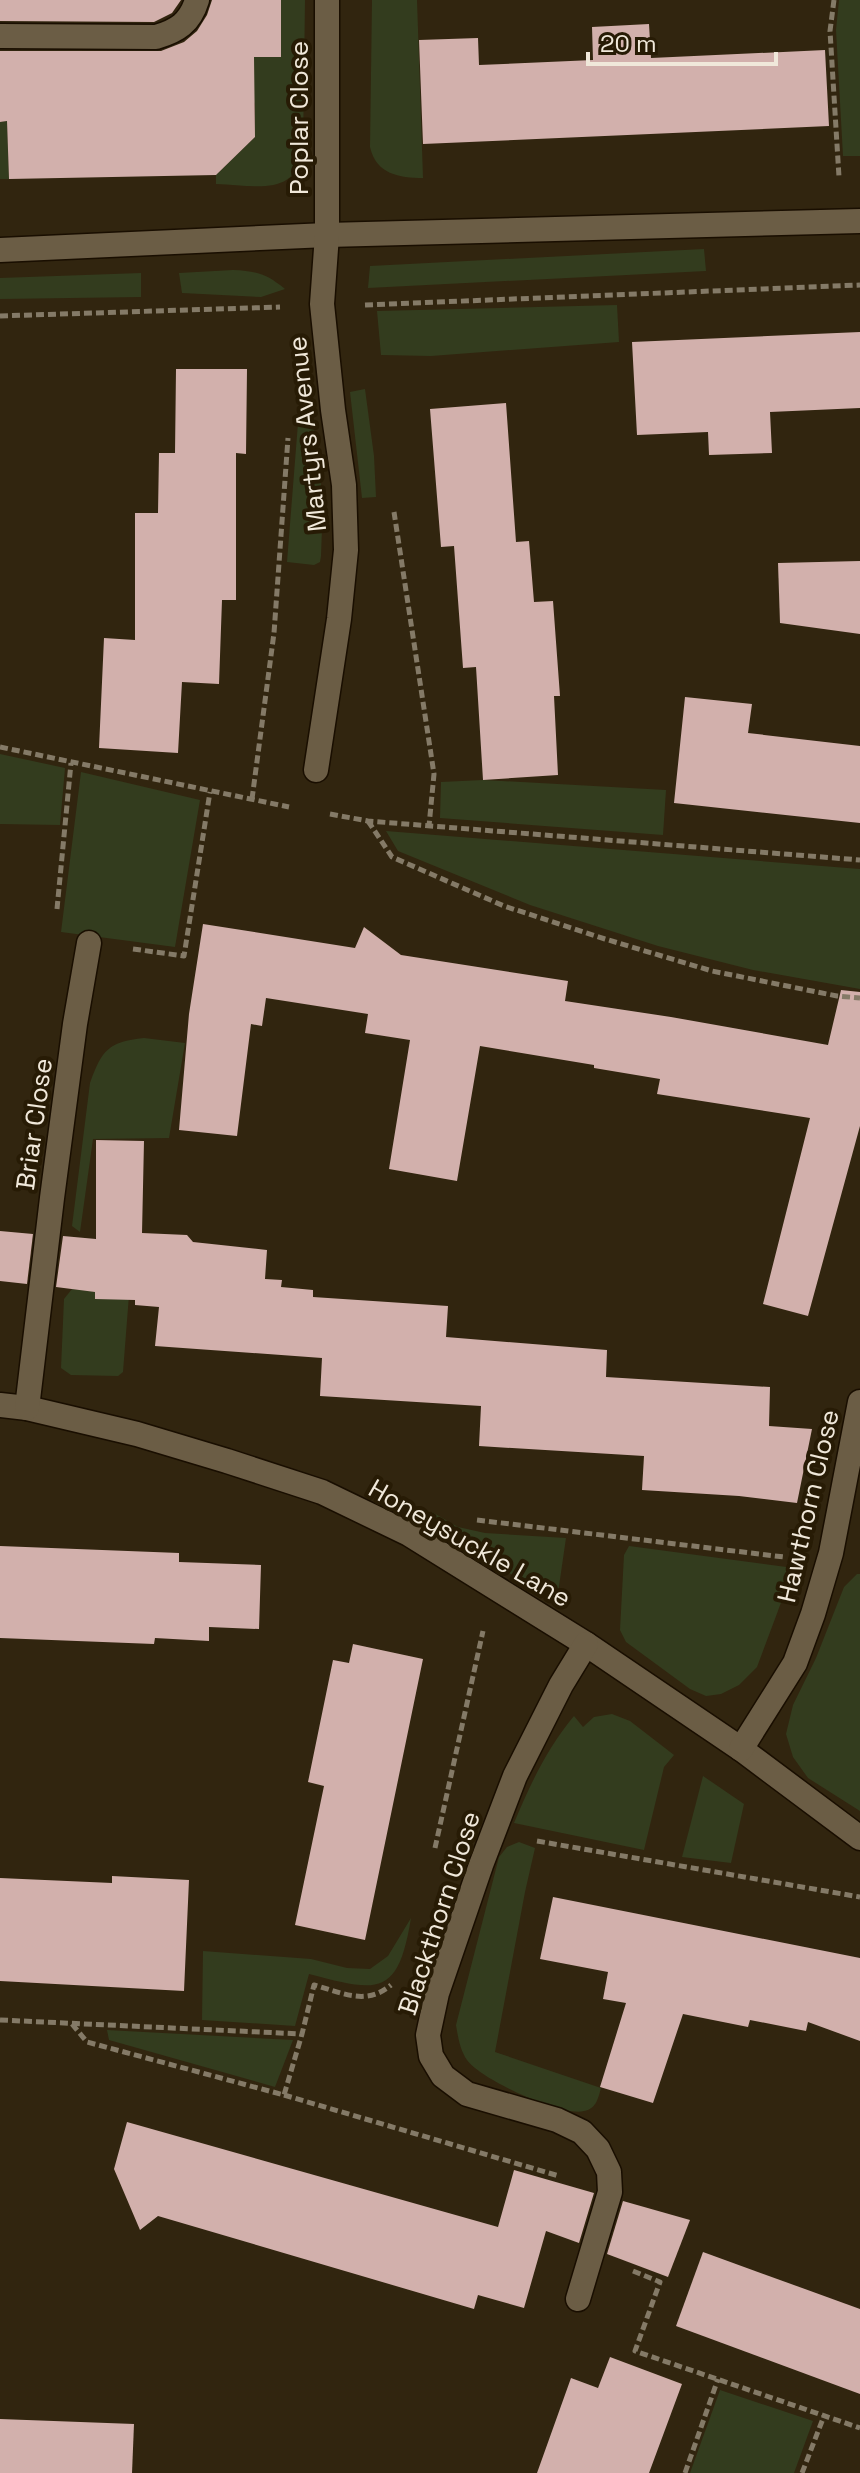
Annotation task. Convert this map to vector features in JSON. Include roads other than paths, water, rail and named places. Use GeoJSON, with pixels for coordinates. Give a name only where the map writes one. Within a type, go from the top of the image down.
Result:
{"type":"FeatureCollection","features":[{"type":"Feature","properties":{"kind":"street"},"geometry":{"type":"LineString","coordinates":[[0,36],[156,37],[171,33],[185,24],[197,0]]}},
{"type":"Feature","properties":{"kind":"street","name":"Poplar Close"},"geometry":{"type":"LineString","coordinates":[[327,0],[327,235]]}},
{"type":"Feature","properties":{"kind":"street"},"geometry":{"type":"LineString","coordinates":[[0,250],[327,235],[853,221]]}},
{"type":"Feature","properties":{"kind":"street","name":"Martyrs Avenue"},"geometry":{"type":"LineString","coordinates":[[316,770],[346,550],[344,485],[322,304],[327,235]]}},
{"type":"Feature","properties":{"kind":"street","name":"Briar Close"},"geometry":{"type":"LineString","coordinates":[[27,1408],[52,1198],[89,943]]}},
{"type":"Feature","properties":{"kind":"street","name":"Hawthorn Close"},"geometry":{"type":"LineString","coordinates":[[741,1749],[795,1663],[813,1614],[831,1553],[860,1402]]}},
{"type":"Feature","properties":{"kind":"street","name":"Honeysuckle Lane"},"geometry":{"type":"LineString","coordinates":[[0,1405],[27,1408],[137,1434],[322,1492],[409,1534],[586,1644],[741,1749],[860,1838]]}},
{"type":"Feature","properties":{"kind":"street","name":"Blackthorn Close"},"geometry":{"type":"LineString","coordinates":[[578,2299],[610,2192],[609,2172],[598,2149],[582,2132],[557,2120],[467,2094],[443,2076],[431,2056],[428,2035],[437,1993],[515,1776],[561,1685],[586,1644]]}}]}
